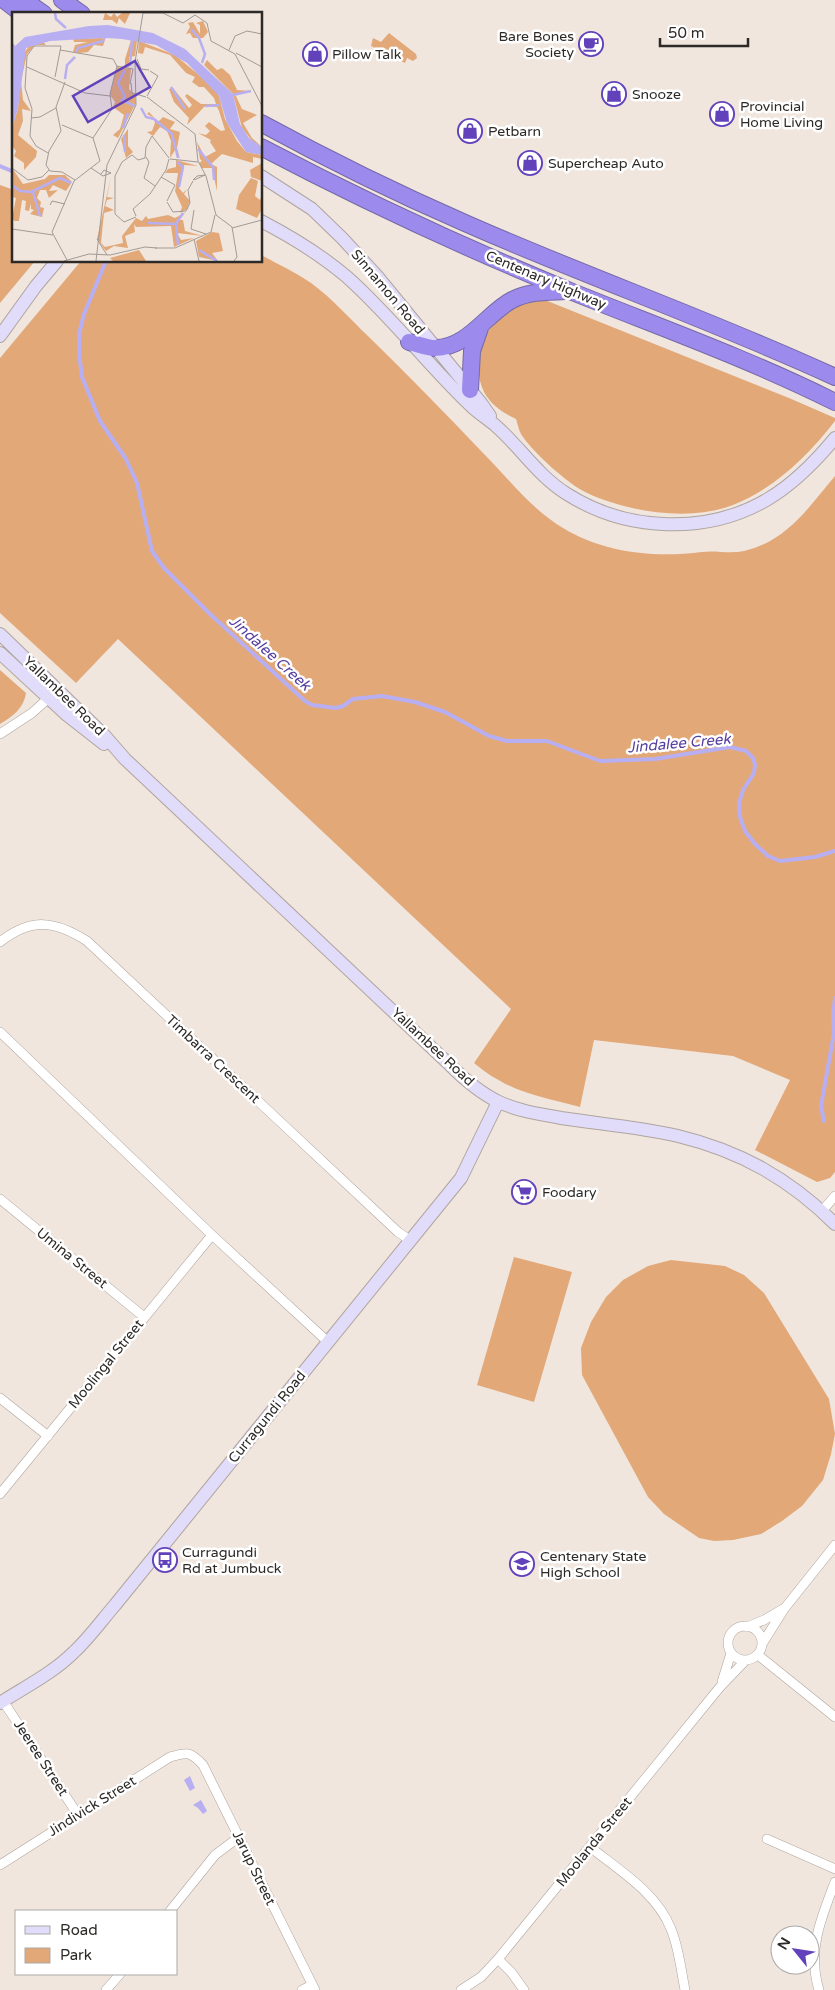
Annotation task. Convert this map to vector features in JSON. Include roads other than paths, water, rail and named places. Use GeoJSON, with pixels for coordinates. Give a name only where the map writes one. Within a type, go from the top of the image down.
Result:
{"type":"FeatureCollection","features":[{"type":"Feature","properties":{"kind":"highway"},"geometry":{"type":"LineString","coordinates":[[4,0],[19,12]]}},
{"type":"Feature","properties":{"kind":"highway"},"geometry":{"type":"LineString","coordinates":[[24,0],[41,12]]}},
{"type":"Feature","properties":{"kind":"highway"},"geometry":{"type":"LineString","coordinates":[[62,0],[79,12]]}},
{"type":"Feature","properties":{"kind":"highway","name":"Centenary Highway"},"geometry":{"type":"LineString","coordinates":[[262,124],[396,192],[464,223],[749,338],[835,377]]}},
{"type":"Feature","properties":{"kind":"highway","name":"Centenary Highway"},"geometry":{"type":"LineString","coordinates":[[262,148],[400,217],[570,291],[754,364],[835,402]]}},
{"type":"Feature","properties":{"kind":"highway"},"geometry":{"type":"LineString","coordinates":[[409,342],[435,348],[444,347],[460,340],[501,307],[524,295],[533,292],[570,291]]}},
{"type":"Feature","properties":{"kind":"highway"},"geometry":{"type":"LineString","coordinates":[[470,390],[472,351],[481,325]]}},
{"type":"Feature","properties":{"kind":"main road","name":"Sinnamon Road"},"geometry":{"type":"LineString","coordinates":[[262,177],[312,209],[342,238],[377,276],[470,390],[497,427],[539,472],[566,494],[582,503],[624,518],[670,524],[691,524],[730,516],[768,499],[799,477],[834,439]]}},
{"type":"Feature","properties":{"kind":"main road","name":"Sinnamon Road"},"geometry":{"type":"LineString","coordinates":[[262,223],[308,248],[361,290],[471,406],[497,427]]}},
{"type":"Feature","properties":{"kind":"main road"},"geometry":{"type":"LineString","coordinates":[[0,336],[5,320],[56,262]]}},
{"type":"Feature","properties":{"kind":"main road","name":"Yallambee Road"},"geometry":{"type":"LineString","coordinates":[[0,634],[80,726],[125,759],[464,1078],[498,1102],[536,1114],[676,1136],[709,1144],[736,1154],[767,1170],[796,1189],[835,1224]]}},
{"type":"Feature","properties":{"kind":"main road","name":"Yallambee Road"},"geometry":{"type":"LineString","coordinates":[[0,653],[53,693]]}},
{"type":"Feature","properties":{"kind":"main road","name":"Curragundi Road"},"geometry":{"type":"LineString","coordinates":[[2,1702],[55,1668],[83,1643],[461,1178],[498,1102]]}},
{"type":"Feature","properties":{"kind":"street"},"geometry":{"type":"LineString","coordinates":[[0,734],[32,714],[53,693]]}},
{"type":"Feature","properties":{"kind":"street","name":"Timbarra Crescent"},"geometry":{"type":"LineString","coordinates":[[0,942],[21,929],[33,925],[46,924],[72,932],[87,940],[398,1232],[411,1241]]}},
{"type":"Feature","properties":{"kind":"street"},"geometry":{"type":"LineString","coordinates":[[0,1032],[212,1235],[328,1342]]}},
{"type":"Feature","properties":{"kind":"street"},"geometry":{"type":"LineString","coordinates":[[822,1211],[835,1196]]}},
{"type":"Feature","properties":{"kind":"street","name":"Umina Street"},"geometry":{"type":"LineString","coordinates":[[0,1199],[144,1317]]}},
{"type":"Feature","properties":{"kind":"street","name":"Moolingal Street"},"geometry":{"type":"LineString","coordinates":[[0,1494],[212,1235]]}},
{"type":"Feature","properties":{"kind":"street"},"geometry":{"type":"LineString","coordinates":[[0,1398],[48,1436]]}},
{"type":"Feature","properties":{"kind":"street"},"geometry":{"type":"LineString","coordinates":[[784,1609],[764,1620],[741,1627],[732,1633],[728,1643],[731,1653],[735,1657],[746,1660],[758,1655],[762,1644],[784,1609],[835,1545]]}},
{"type":"Feature","properties":{"kind":"street"},"geometry":{"type":"LineString","coordinates":[[747,1626],[757,1631],[762,1644]]}},
{"type":"Feature","properties":{"kind":"street","name":"Moolanda Street"},"geometry":{"type":"LineString","coordinates":[[720,1686],[731,1653]]}},
{"type":"Feature","properties":{"kind":"street"},"geometry":{"type":"LineString","coordinates":[[758,1655],[835,1717]]}},
{"type":"Feature","properties":{"kind":"street","name":"Moolanda Street"},"geometry":{"type":"LineString","coordinates":[[461,1990],[481,1977],[498,1960],[720,1686],[746,1660]]}},
{"type":"Feature","properties":{"kind":"street","name":"Jeeree Street"},"geometry":{"type":"LineString","coordinates":[[2,1702],[78,1815]]}},
{"type":"Feature","properties":{"kind":"street","name":"Jindivick Street"},"geometry":{"type":"LineString","coordinates":[[0,1865],[170,1757],[186,1752]]}},
{"type":"Feature","properties":{"kind":"street","name":"Jarup Street"},"geometry":{"type":"LineString","coordinates":[[186,1752],[196,1757],[203,1765],[314,1987]]}},
{"type":"Feature","properties":{"kind":"street"},"geometry":{"type":"LineString","coordinates":[[171,1910],[215,1855],[239,1837]]}},
{"type":"Feature","properties":{"kind":"street"},"geometry":{"type":"LineString","coordinates":[[767,1839],[835,1869]]}},
{"type":"Feature","properties":{"kind":"street"},"geometry":{"type":"LineString","coordinates":[[590,1847],[639,1886],[662,1912],[671,1929],[685,1990]]}},
{"type":"Feature","properties":{"kind":"street"},"geometry":{"type":"LineString","coordinates":[[819,1990],[815,1964],[816,1935],[835,1882]]}},
{"type":"Feature","properties":{"kind":"street"},"geometry":{"type":"LineString","coordinates":[[498,1960],[511,1972],[524,1990]]}},
{"type":"Feature","properties":{"kind":"street"},"geometry":{"type":"LineString","coordinates":[[106,1990],[119,1975]]}},
{"type":"Feature","properties":{"kind":"street"},"geometry":{"type":"LineString","coordinates":[[302,1990],[314,1987]]}},
{"type":"Feature","properties":{"kind":"waterway","name":"Jindalee Creek"},"geometry":{"type":"LineString","coordinates":[[0,166],[12,171]]}},
{"type":"Feature","properties":{"kind":"waterway","name":"Jindalee Creek"},"geometry":{"type":"LineString","coordinates":[[106,262],[84,314],[79,334],[82,377],[100,421],[126,459],[137,483],[152,551],[164,568],[210,614],[305,701],[312,705],[336,708],[343,706],[353,699],[382,696],[415,702],[445,712],[489,736],[507,741],[547,741],[600,761],[655,759],[730,747],[746,751],[753,758],[755,765],[754,773],[743,790],[739,803],[740,817],[745,831],[755,844],[768,856],[780,861],[815,857],[835,851]]}},
{"type":"Feature","properties":{"kind":"waterway"},"geometry":{"type":"LineString","coordinates":[[824,1121],[821,1106],[834,1033],[835,998]]}},
{"type":"Feature","properties":{"kind":"place","name":"Bare Bones Society"},"geometry":{"type":"Point","coordinates":[591,44]}},
{"type":"Feature","properties":{"kind":"place","name":"Pillow Talk"},"geometry":{"type":"Point","coordinates":[315,54]}},
{"type":"Feature","properties":{"kind":"place","name":"Snooze"},"geometry":{"type":"Point","coordinates":[614,94]}},
{"type":"Feature","properties":{"kind":"place","name":"Provincial Home Living"},"geometry":{"type":"Point","coordinates":[722,114]}},
{"type":"Feature","properties":{"kind":"place","name":"Petbarn"},"geometry":{"type":"Point","coordinates":[470,131]}},
{"type":"Feature","properties":{"kind":"place","name":"Supercheap Auto"},"geometry":{"type":"Point","coordinates":[530,163]}},
{"type":"Feature","properties":{"kind":"place","name":"Foodary"},"geometry":{"type":"Point","coordinates":[524,1192]}},
{"type":"Feature","properties":{"kind":"place","name":"Curragundi Rd at Jumbuck"},"geometry":{"type":"Point","coordinates":[165,1560]}},
{"type":"Feature","properties":{"kind":"place","name":"Centenary State High School"},"geometry":{"type":"Point","coordinates":[522,1564]}}]}
